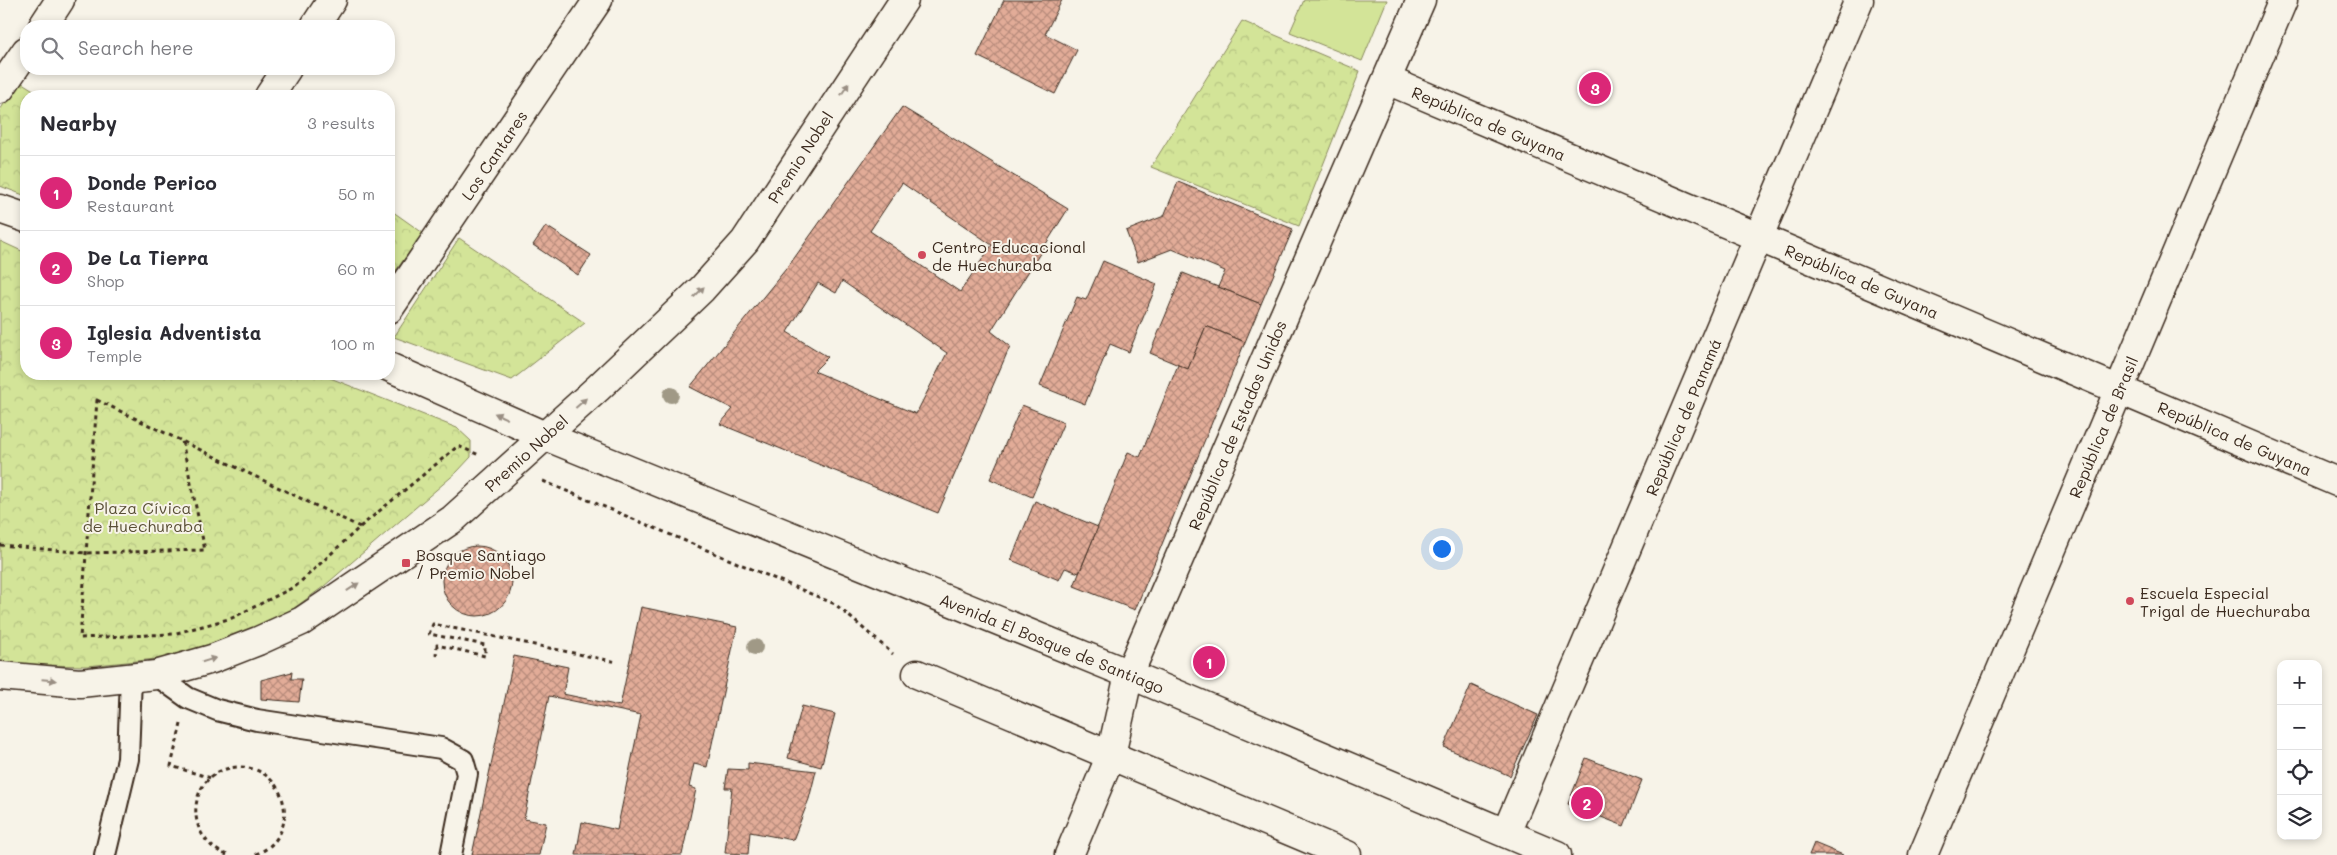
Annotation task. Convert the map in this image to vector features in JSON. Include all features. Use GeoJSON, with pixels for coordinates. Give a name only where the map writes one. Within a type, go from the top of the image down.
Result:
{"type":"FeatureCollection","features":[{"type":"Feature","properties":{"kind":"street"},"geometry":{"type":"LineString","coordinates":[[47,20],[60,0]]}},
{"type":"Feature","properties":{"kind":"street"},"geometry":{"type":"LineString","coordinates":[[319,20],[332,0]]}},
{"type":"Feature","properties":{"kind":"street","name":"Los Cantares"},"geometry":{"type":"LineString","coordinates":[[395,300],[598,0]]}},
{"type":"Feature","properties":{"kind":"street","name":"Premio Nobel"},"geometry":{"type":"LineString","coordinates":[[0,676],[80,682],[143,676],[212,660],[302,621],[453,518],[545,436],[702,289],[745,241],[904,0]]}},
{"type":"Feature","properties":{"kind":"street","name":"República de Estados Unidos"},"geometry":{"type":"LineString","coordinates":[[1069,855],[1110,755],[1130,674],[1421,0]]}},
{"type":"Feature","properties":{"kind":"street","name":"República de Panamá"},"geometry":{"type":"LineString","coordinates":[[1506,833],[1859,0]]}},
{"type":"Feature","properties":{"kind":"street","name":"República de Brasil"},"geometry":{"type":"LineString","coordinates":[[1923,855],[2284,0]]}},
{"type":"Feature","properties":{"kind":"street"},"geometry":{"type":"LineString","coordinates":[[0,89],[20,59]]}},
{"type":"Feature","properties":{"kind":"street"},"geometry":{"type":"LineString","coordinates":[[273,90],[283,75]]}},
{"type":"Feature","properties":{"kind":"street","name":"República de Guyana"},"geometry":{"type":"LineString","coordinates":[[1387,80],[2337,482]]}},
{"type":"Feature","properties":{"kind":"street"},"geometry":{"type":"LineString","coordinates":[[0,209],[20,216]]}},
{"type":"Feature","properties":{"kind":"street","name":"Avenida El Bosque de Santiago"},"geometry":{"type":"LineString","coordinates":[[395,370],[545,436],[1130,674],[1558,855]]}},
{"type":"Feature","properties":{"kind":"street"},"geometry":{"type":"LineString","coordinates":[[917,674],[1110,755],[1318,849],[1347,855]]}},
{"type":"Feature","properties":{"kind":"lane"},"geometry":{"type":"LineString","coordinates":[[105,855],[128,759],[143,676],[217,710],[257,720],[441,748],[463,760],[468,774],[451,855]]}},
{"type":"Feature","properties":{"kind":"path"},"geometry":{"type":"LineString","coordinates":[[360,527],[97,400],[80,638],[173,634],[232,618],[296,586],[360,527],[458,446],[835,604],[917,674]]}},
{"type":"Feature","properties":{"kind":"path"},"geometry":{"type":"LineString","coordinates":[[0,545],[86,554],[205,550],[182,441]]}},
{"type":"Feature","properties":{"kind":"path"},"geometry":{"type":"LineString","coordinates":[[436,656],[437,645],[485,656],[486,645],[429,634],[433,624],[617,662]]}},
{"type":"Feature","properties":{"kind":"path"},"geometry":{"type":"LineString","coordinates":[[188,698],[171,766],[211,778]]}},
{"type":"Feature","properties":{"kind":"path"},"geometry":{"type":"LineString","coordinates":[[227,855],[216,851],[206,842],[198,830],[195,816],[196,802],[201,788],[211,778],[230,769],[251,768],[266,775],[277,786],[284,800],[286,816],[282,830],[273,844],[253,855]]}},
{"type":"Feature","properties":{"kind":"green space"},"geometry":{"type":"Polygon","coordinates":[[[1304,0],[1387,0],[1362,61],[1290,32],[1304,0]]]}},
{"type":"Feature","properties":{"kind":"green space"},"geometry":{"type":"Polygon","coordinates":[[[1242,21],[1360,71],[1299,226],[1151,167],[1242,21]]]}},
{"type":"Feature","properties":{"kind":"green space"},"geometry":{"type":"Polygon","coordinates":[[[19,81],[33,90],[20,90],[20,194],[0,186],[0,110],[19,81]]]}},
{"type":"Feature","properties":{"kind":"green space"},"geometry":{"type":"Polygon","coordinates":[[[395,213],[423,233],[395,272],[395,213]]]}},
{"type":"Feature","properties":{"kind":"green space"},"geometry":{"type":"Polygon","coordinates":[[[459,238],[585,323],[512,380],[395,337],[459,238]]]}},
{"type":"Feature","properties":{"kind":"green space","name":"Plaza Cívica de Huechuraba"},"geometry":{"type":"Polygon","coordinates":[[[0,241],[20,250],[20,380],[335,380],[457,428],[471,441],[471,457],[457,472],[323,587],[286,614],[243,635],[176,657],[87,666],[0,664],[0,241]]]}},
{"type":"Feature","properties":{"kind":"building"},"geometry":{"type":"Polygon","coordinates":[[[1004,0],[1062,0],[1045,34],[1077,50],[1055,94],[977,56],[1004,0]]]}},
{"type":"Feature","properties":{"kind":"building"},"geometry":{"type":"Polygon","coordinates":[[[902,107],[1068,209],[991,331],[1010,346],[938,513],[720,424],[733,409],[690,387],[790,264],[902,107]],[[902,183],[870,231],[960,292],[992,245],[902,183]],[[842,281],[836,293],[818,283],[787,332],[828,357],[814,371],[916,414],[947,353],[842,281]]]}},
{"type":"Feature","properties":{"kind":"building"},"geometry":{"type":"Polygon","coordinates":[[[1178,182],[1293,229],[1261,304],[1218,287],[1225,271],[1172,249],[1138,262],[1126,231],[1164,216],[1178,182]]]}},
{"type":"Feature","properties":{"kind":"building"},"geometry":{"type":"Polygon","coordinates":[[[546,226],[591,255],[578,275],[533,245],[546,226]]]}},
{"type":"Feature","properties":{"kind":"building"},"geometry":{"type":"Polygon","coordinates":[[[1103,261],[1157,284],[1129,352],[1110,344],[1085,404],[1040,386],[1077,297],[1086,300],[1103,261]]]}},
{"type":"Feature","properties":{"kind":"building"},"geometry":{"type":"Polygon","coordinates":[[[1183,273],[1261,304],[1245,342],[1206,326],[1188,369],[1150,353],[1183,273]]]}},
{"type":"Feature","properties":{"kind":"building"},"geometry":{"type":"Polygon","coordinates":[[[1206,326],[1245,342],[1135,610],[1074,586],[1128,452],[1140,457],[1178,365],[1188,369],[1206,326]]]}},
{"type":"Feature","properties":{"kind":"building"},"geometry":{"type":"Polygon","coordinates":[[[1022,405],[1064,422],[1032,497],[990,479],[1022,405]]]}},
{"type":"Feature","properties":{"kind":"building"},"geometry":{"type":"Polygon","coordinates":[[[1035,501],[1098,527],[1079,573],[1065,568],[1059,580],[1011,560],[1035,501]]]}},
{"type":"Feature","properties":{"kind":"building"},"geometry":{"type":"Polygon","coordinates":[[[484,546],[497,552],[506,561],[510,567],[512,581],[510,595],[502,606],[491,614],[470,616],[463,614],[452,606],[444,595],[442,574],[444,567],[452,556],[463,548],[484,546]]]}},
{"type":"Feature","properties":{"kind":"building"},"geometry":{"type":"Polygon","coordinates":[[[641,607],[737,627],[707,767],[694,764],[689,787],[696,789],[682,855],[576,855],[582,822],[617,830],[641,715],[549,696],[524,819],[546,823],[539,855],[472,855],[514,656],[568,667],[563,694],[620,706],[641,607]]]}},
{"type":"Feature","properties":{"kind":"building"},"geometry":{"type":"Polygon","coordinates":[[[292,672],[291,679],[302,679],[299,702],[261,699],[261,680],[292,672]]]}},
{"type":"Feature","properties":{"kind":"building"},"geometry":{"type":"Polygon","coordinates":[[[1471,685],[1538,715],[1510,776],[1444,747],[1471,685]]]}},
{"type":"Feature","properties":{"kind":"building"},"geometry":{"type":"Polygon","coordinates":[[[802,706],[835,714],[821,767],[788,758],[802,706]]]}},
{"type":"Feature","properties":{"kind":"building"},"geometry":{"type":"Polygon","coordinates":[[[1586,758],[1642,780],[1624,826],[1568,804],[1586,758]]]}},
{"type":"Feature","properties":{"kind":"building"},"geometry":{"type":"Polygon","coordinates":[[[748,763],[816,771],[809,799],[793,840],[750,832],[748,854],[725,853],[732,788],[725,788],[728,769],[748,770],[748,763]]]}},
{"type":"Feature","properties":{"kind":"building"},"geometry":{"type":"Polygon","coordinates":[[[1814,843],[1843,855],[1809,855],[1814,843]]]}},
{"type":"Feature","properties":{"kind":"place","name":"Iglesia Adventista"},"geometry":{"type":"Point","coordinates":[1595,88]}},
{"type":"Feature","properties":{"kind":"place","name":"Centro Educacional de Huechuraba"},"geometry":{"type":"Point","coordinates":[922,255]}},
{"type":"Feature","properties":{"kind":"place","name":"Bosque Santiago / Premio Nobel"},"geometry":{"type":"Point","coordinates":[406,563]}},
{"type":"Feature","properties":{"kind":"place","name":"Escuela Especial Trigal de Huechuraba"},"geometry":{"type":"Point","coordinates":[2130,601]}},
{"type":"Feature","properties":{"kind":"place","name":"Donde Perico"},"geometry":{"type":"Point","coordinates":[1209,662]}},
{"type":"Feature","properties":{"kind":"place","name":"De La Tierra"},"geometry":{"type":"Point","coordinates":[1587,803]}}]}
